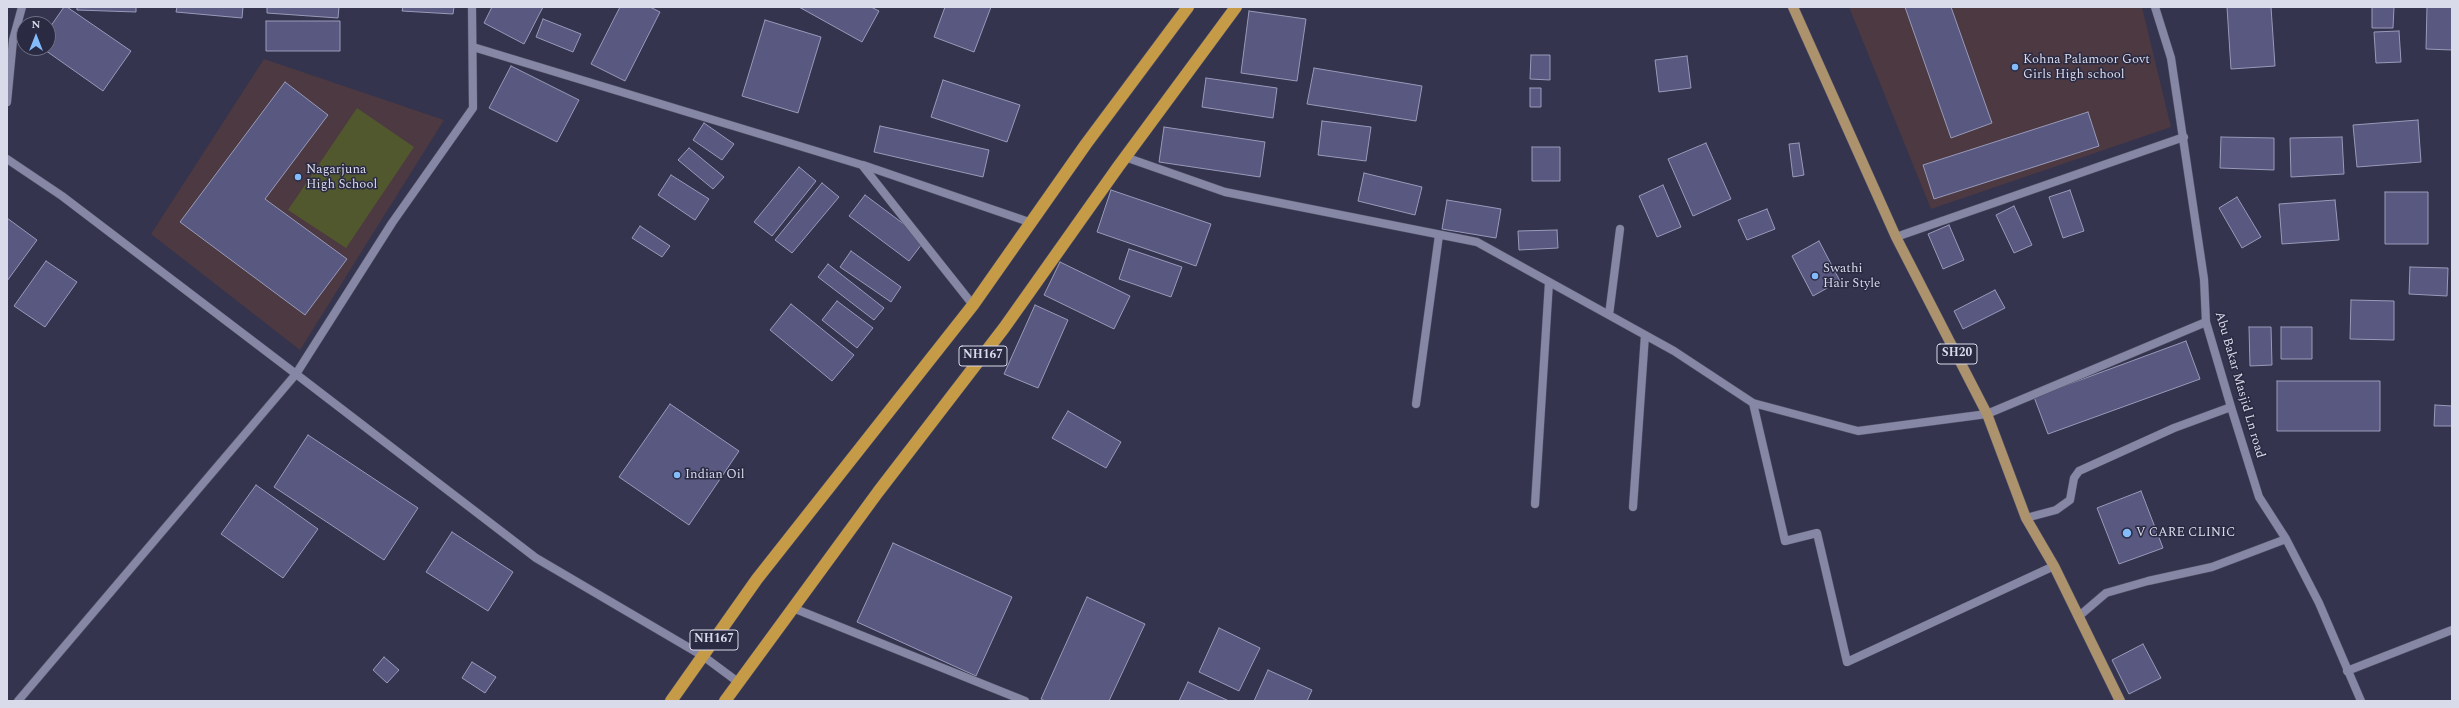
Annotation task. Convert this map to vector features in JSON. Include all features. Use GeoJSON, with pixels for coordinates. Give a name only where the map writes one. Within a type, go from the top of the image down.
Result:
{"type":"FeatureCollection","features":[{"type":"Feature","properties":{"kind":"highway","name":"NH167"},"geometry":{"type":"LineString","coordinates":[[671,701],[757,579],[973,305],[1086,144],[1188,7]]}},
{"type":"Feature","properties":{"kind":"highway","name":"NH167"},"geometry":{"type":"LineString","coordinates":[[725,701],[878,492],[1004,328],[1125,157],[1236,7]]}},
{"type":"Feature","properties":{"kind":"main road","name":"SH20"},"geometry":{"type":"LineString","coordinates":[[1794,7],[1896,237],[1987,414],[2026,518],[2054,566],[2120,701]]}},
{"type":"Feature","properties":{"kind":"street"},"geometry":{"type":"LineString","coordinates":[[7,102],[13,40],[22,7]]}},
{"type":"Feature","properties":{"kind":"street"},"geometry":{"type":"LineString","coordinates":[[18,701],[296,374],[392,223],[473,108],[472,7]]}},
{"type":"Feature","properties":{"kind":"street","name":"Abu Bakar Masjid Ln road"},"geometry":{"type":"LineString","coordinates":[[2155,7],[2171,58],[2184,137],[2204,279],[2206,322],[2231,407],[2259,497],[2286,540],[2319,603],[2346,671],[2361,701]]}},
{"type":"Feature","properties":{"kind":"street"},"geometry":{"type":"LineString","coordinates":[[473,46],[862,165],[1032,223]]}},
{"type":"Feature","properties":{"kind":"street"},"geometry":{"type":"LineString","coordinates":[[1896,237],[2184,137]]}},
{"type":"Feature","properties":{"kind":"street"},"geometry":{"type":"LineString","coordinates":[[1125,157],[1225,192],[1477,242],[1674,351],[1753,403],[1858,431],[1987,414],[2206,322]]}},
{"type":"Feature","properties":{"kind":"street"},"geometry":{"type":"LineString","coordinates":[[7,159],[62,196],[536,558],[703,656],[738,682]]}},
{"type":"Feature","properties":{"kind":"street"},"geometry":{"type":"LineString","coordinates":[[862,165],[973,305]]}},
{"type":"Feature","properties":{"kind":"street"},"geometry":{"type":"LineString","coordinates":[[1609,315],[1620,229]]}},
{"type":"Feature","properties":{"kind":"street"},"geometry":{"type":"LineString","coordinates":[[1416,404],[1439,235]]}},
{"type":"Feature","properties":{"kind":"street"},"geometry":{"type":"LineString","coordinates":[[1535,504],[1548,282]]}},
{"type":"Feature","properties":{"kind":"street"},"geometry":{"type":"LineString","coordinates":[[1633,507],[1645,335]]}},
{"type":"Feature","properties":{"kind":"street"},"geometry":{"type":"LineString","coordinates":[[1753,403],[1785,541],[1817,533],[1847,662],[2054,566]]}},
{"type":"Feature","properties":{"kind":"street"},"geometry":{"type":"LineString","coordinates":[[2026,518],[2056,510],[2070,500],[2074,478],[2079,471],[2174,428],[2231,407]]}},
{"type":"Feature","properties":{"kind":"street"},"geometry":{"type":"LineString","coordinates":[[2078,617],[2106,593],[2148,580],[2212,567],[2286,540]]}},
{"type":"Feature","properties":{"kind":"street"},"geometry":{"type":"LineString","coordinates":[[793,608],[1025,701]]}},
{"type":"Feature","properties":{"kind":"street"},"geometry":{"type":"LineString","coordinates":[[2346,671],[2452,630]]}},
{"type":"Feature","properties":{"kind":"shaded area","name":"Kohna Palamoor Govt Girls High school"},"geometry":{"type":"Polygon","coordinates":[[[1849,7],[2142,7],[2171,127],[1931,209],[1849,7]]]}},
{"type":"Feature","properties":{"kind":"shaded area","name":"Nagarjuna High School"},"geometry":{"type":"Polygon","coordinates":[[[264,59],[444,120],[300,350],[151,234],[264,59]]]}},
{"type":"Feature","properties":{"kind":"green space"},"geometry":{"type":"Polygon","coordinates":[[[357,108],[414,147],[346,248],[288,210],[357,108]]]}},
{"type":"Feature","properties":{"kind":"building"},"geometry":{"type":"Polygon","coordinates":[[[64,7],[67,7],[131,51],[103,91],[53,56],[56,56],[56,18],[64,7]]]}},
{"type":"Feature","properties":{"kind":"building"},"geometry":{"type":"Polygon","coordinates":[[[77,7],[136,7],[136,12],[77,10],[77,7]]]}},
{"type":"Feature","properties":{"kind":"building"},"geometry":{"type":"Polygon","coordinates":[[[177,7],[243,7],[242,18],[176,12],[177,7]]]}},
{"type":"Feature","properties":{"kind":"building"},"geometry":{"type":"Polygon","coordinates":[[[267,7],[339,7],[338,18],[267,13],[267,7]]]}},
{"type":"Feature","properties":{"kind":"building"},"geometry":{"type":"Polygon","coordinates":[[[403,7],[454,7],[453,14],[402,11],[403,7]]]}},
{"type":"Feature","properties":{"kind":"building"},"geometry":{"type":"Polygon","coordinates":[[[492,7],[543,7],[524,44],[484,23],[492,7]]]}},
{"type":"Feature","properties":{"kind":"building"},"geometry":{"type":"Polygon","coordinates":[[[620,7],[650,7],[660,12],[625,81],[591,64],[620,7]]]}},
{"type":"Feature","properties":{"kind":"building"},"geometry":{"type":"Polygon","coordinates":[[[799,7],[871,7],[879,11],[862,42],[799,7]]]}},
{"type":"Feature","properties":{"kind":"building"},"geometry":{"type":"Polygon","coordinates":[[[945,7],[991,7],[974,52],[934,37],[945,7]]]}},
{"type":"Feature","properties":{"kind":"building"},"geometry":{"type":"Polygon","coordinates":[[[1905,7],[1951,7],[1992,123],[1951,138],[1905,7]]]}},
{"type":"Feature","properties":{"kind":"building"},"geometry":{"type":"Polygon","coordinates":[[[2227,7],[2271,7],[2275,66],[2231,69],[2227,7]]]}},
{"type":"Feature","properties":{"kind":"building"},"geometry":{"type":"Polygon","coordinates":[[[2372,7],[2394,7],[2393,28],[2372,28],[2372,7]]]}},
{"type":"Feature","properties":{"kind":"building"},"geometry":{"type":"Polygon","coordinates":[[[2427,7],[2452,7],[2452,50],[2426,49],[2427,7]]]}},
{"type":"Feature","properties":{"kind":"building"},"geometry":{"type":"Polygon","coordinates":[[[1249,11],[1306,19],[1297,81],[1241,73],[1249,11]]]}},
{"type":"Feature","properties":{"kind":"building"},"geometry":{"type":"Polygon","coordinates":[[[543,19],[581,34],[573,52],[536,37],[543,19]]]}},
{"type":"Feature","properties":{"kind":"building"},"geometry":{"type":"Polygon","coordinates":[[[765,20],[821,37],[798,113],[742,96],[765,20]]]}},
{"type":"Feature","properties":{"kind":"building"},"geometry":{"type":"Polygon","coordinates":[[[266,21],[340,21],[340,51],[266,51],[266,21]]]}},
{"type":"Feature","properties":{"kind":"building"},"geometry":{"type":"Polygon","coordinates":[[[2399,31],[2401,62],[2376,63],[2374,32],[2399,31]]]}},
{"type":"Feature","properties":{"kind":"building"},"geometry":{"type":"Polygon","coordinates":[[[1531,55],[1550,55],[1550,80],[1530,79],[1531,55]]]}},
{"type":"Feature","properties":{"kind":"building"},"geometry":{"type":"Polygon","coordinates":[[[1687,56],[1691,88],[1659,92],[1655,60],[1687,56]]]}},
{"type":"Feature","properties":{"kind":"building"},"geometry":{"type":"Polygon","coordinates":[[[511,66],[579,100],[557,142],[489,108],[511,66]]]}},
{"type":"Feature","properties":{"kind":"building"},"geometry":{"type":"Polygon","coordinates":[[[1314,68],[1422,86],[1416,121],[1307,104],[1314,68]]]}},
{"type":"Feature","properties":{"kind":"building"},"geometry":{"type":"Polygon","coordinates":[[[1206,78],[1277,88],[1273,118],[1202,107],[1206,78]]]}},
{"type":"Feature","properties":{"kind":"building"},"geometry":{"type":"Polygon","coordinates":[[[943,80],[1020,105],[1007,142],[931,117],[943,80]]]}},
{"type":"Feature","properties":{"kind":"building"},"geometry":{"type":"Polygon","coordinates":[[[285,82],[328,115],[265,199],[347,259],[305,315],[180,222],[285,82]]]}},
{"type":"Feature","properties":{"kind":"building"},"geometry":{"type":"Polygon","coordinates":[[[1530,88],[1541,88],[1541,107],[1530,107],[1530,88]]]}},
{"type":"Feature","properties":{"kind":"building"},"geometry":{"type":"Polygon","coordinates":[[[2088,112],[2099,146],[1934,199],[1923,165],[2088,112]]]}},
{"type":"Feature","properties":{"kind":"building"},"geometry":{"type":"Polygon","coordinates":[[[2418,120],[2421,162],[2357,167],[2353,125],[2418,120]]]}},
{"type":"Feature","properties":{"kind":"building"},"geometry":{"type":"Polygon","coordinates":[[[1322,121],[1371,127],[1366,161],[1318,155],[1322,121]]]}},
{"type":"Feature","properties":{"kind":"building"},"geometry":{"type":"Polygon","coordinates":[[[704,123],[734,144],[722,160],[693,140],[704,123]]]}},
{"type":"Feature","properties":{"kind":"building"},"geometry":{"type":"Polygon","coordinates":[[[880,126],[989,150],[983,177],[874,152],[880,126]]]}},
{"type":"Feature","properties":{"kind":"building"},"geometry":{"type":"Polygon","coordinates":[[[1164,127],[1265,142],[1260,177],[1159,162],[1164,127]]]}},
{"type":"Feature","properties":{"kind":"building"},"geometry":{"type":"Polygon","coordinates":[[[2221,137],[2274,138],[2274,170],[2220,168],[2221,137]]]}},
{"type":"Feature","properties":{"kind":"building"},"geometry":{"type":"Polygon","coordinates":[[[2342,137],[2344,174],[2291,177],[2290,138],[2342,137]]]}},
{"type":"Feature","properties":{"kind":"building"},"geometry":{"type":"Polygon","coordinates":[[[1706,143],[1731,199],[1693,216],[1668,159],[1706,143]]]}},
{"type":"Feature","properties":{"kind":"building"},"geometry":{"type":"Polygon","coordinates":[[[1799,143],[1804,175],[1793,177],[1789,144],[1799,143]]]}},
{"type":"Feature","properties":{"kind":"building"},"geometry":{"type":"Polygon","coordinates":[[[1532,147],[1560,147],[1560,181],[1532,181],[1532,147]]]}},
{"type":"Feature","properties":{"kind":"building"},"geometry":{"type":"Polygon","coordinates":[[[689,148],[724,177],[713,189],[678,160],[689,148]]]}},
{"type":"Feature","properties":{"kind":"building"},"geometry":{"type":"Polygon","coordinates":[[[799,167],[816,181],[772,236],[754,222],[799,167]]]}},
{"type":"Feature","properties":{"kind":"building"},"geometry":{"type":"Polygon","coordinates":[[[1364,173],[1422,187],[1415,215],[1358,201],[1364,173]]]}},
{"type":"Feature","properties":{"kind":"building"},"geometry":{"type":"Polygon","coordinates":[[[671,175],[709,199],[695,220],[658,195],[671,175]]]}},
{"type":"Feature","properties":{"kind":"building"},"geometry":{"type":"Polygon","coordinates":[[[822,183],[839,197],[792,253],[775,240],[822,183]]]}},
{"type":"Feature","properties":{"kind":"building"},"geometry":{"type":"Polygon","coordinates":[[[1663,185],[1681,227],[1657,237],[1639,196],[1663,185]]]}},
{"type":"Feature","properties":{"kind":"building"},"geometry":{"type":"Polygon","coordinates":[[[1111,190],[1211,224],[1196,266],[1097,232],[1111,190]]]}},
{"type":"Feature","properties":{"kind":"building"},"geometry":{"type":"Polygon","coordinates":[[[2070,190],[2084,231],[2063,238],[2049,197],[2070,190]]]}},
{"type":"Feature","properties":{"kind":"building"},"geometry":{"type":"Polygon","coordinates":[[[2385,192],[2428,192],[2428,244],[2385,244],[2385,192]]]}},
{"type":"Feature","properties":{"kind":"building"},"geometry":{"type":"Polygon","coordinates":[[[865,195],[925,240],[909,261],[849,216],[865,195]]]}},
{"type":"Feature","properties":{"kind":"building"},"geometry":{"type":"Polygon","coordinates":[[[2237,197],[2261,237],[2242,248],[2219,208],[2237,197]]]}},
{"type":"Feature","properties":{"kind":"building"},"geometry":{"type":"Polygon","coordinates":[[[1447,200],[1501,209],[1496,238],[1442,229],[1447,200]]]}},
{"type":"Feature","properties":{"kind":"building"},"geometry":{"type":"Polygon","coordinates":[[[2335,200],[2339,240],[2282,244],[2279,204],[2335,200]]]}},
{"type":"Feature","properties":{"kind":"building"},"geometry":{"type":"Polygon","coordinates":[[[2014,206],[2032,245],[2014,253],[1996,215],[2014,206]]]}},
{"type":"Feature","properties":{"kind":"building"},"geometry":{"type":"Polygon","coordinates":[[[1767,209],[1775,229],[1747,240],[1738,220],[1767,209]]]}},
{"type":"Feature","properties":{"kind":"building"},"geometry":{"type":"Polygon","coordinates":[[[7,218],[37,240],[7,281],[7,218]]]}},
{"type":"Feature","properties":{"kind":"building"},"geometry":{"type":"Polygon","coordinates":[[[1949,225],[1964,260],[1943,269],[1928,234],[1949,225]]]}},
{"type":"Feature","properties":{"kind":"building"},"geometry":{"type":"Polygon","coordinates":[[[640,226],[670,246],[662,257],[632,238],[640,226]]]}},
{"type":"Feature","properties":{"kind":"building"},"geometry":{"type":"Polygon","coordinates":[[[1557,230],[1558,248],[1519,250],[1518,231],[1557,230]]]}},
{"type":"Feature","properties":{"kind":"building"},"geometry":{"type":"Polygon","coordinates":[[[1819,241],[1840,281],[1813,296],[1792,256],[1819,241]]]}},
{"type":"Feature","properties":{"kind":"building"},"geometry":{"type":"Polygon","coordinates":[[[1129,249],[1182,267],[1171,297],[1119,279],[1129,249]]]}},
{"type":"Feature","properties":{"kind":"building"},"geometry":{"type":"Polygon","coordinates":[[[851,251],[901,287],[891,302],[840,267],[851,251]]]}},
{"type":"Feature","properties":{"kind":"building"},"geometry":{"type":"Polygon","coordinates":[[[46,261],[77,282],[45,327],[14,306],[46,261]]]}},
{"type":"Feature","properties":{"kind":"building"},"geometry":{"type":"Polygon","coordinates":[[[1060,262],[1130,296],[1114,329],[1044,295],[1060,262]]]}},
{"type":"Feature","properties":{"kind":"building"},"geometry":{"type":"Polygon","coordinates":[[[828,264],[884,308],[874,320],[818,277],[828,264]]]}},
{"type":"Feature","properties":{"kind":"building"},"geometry":{"type":"Polygon","coordinates":[[[2410,267],[2448,268],[2447,296],[2409,294],[2410,267]]]}},
{"type":"Feature","properties":{"kind":"building"},"geometry":{"type":"Polygon","coordinates":[[[1995,290],[2005,308],[1963,329],[1954,311],[1995,290]]]}},
{"type":"Feature","properties":{"kind":"building"},"geometry":{"type":"Polygon","coordinates":[[[2351,300],[2394,301],[2394,340],[2350,339],[2351,300]]]}},
{"type":"Feature","properties":{"kind":"building"},"geometry":{"type":"Polygon","coordinates":[[[837,301],[873,328],[857,348],[822,320],[837,301]]]}},
{"type":"Feature","properties":{"kind":"building"},"geometry":{"type":"Polygon","coordinates":[[[791,304],[854,355],[832,381],[770,330],[791,304]]]}},
{"type":"Feature","properties":{"kind":"building"},"geometry":{"type":"Polygon","coordinates":[[[1035,305],[1068,320],[1038,388],[1004,374],[1035,305]]]}},
{"type":"Feature","properties":{"kind":"building"},"geometry":{"type":"Polygon","coordinates":[[[2249,327],[2271,327],[2272,365],[2250,366],[2249,327]]]}},
{"type":"Feature","properties":{"kind":"building"},"geometry":{"type":"Polygon","coordinates":[[[2281,327],[2312,327],[2312,359],[2281,359],[2281,327]]]}},
{"type":"Feature","properties":{"kind":"building"},"geometry":{"type":"Polygon","coordinates":[[[2186,341],[2200,379],[2048,434],[2034,397],[2186,341]]]}},
{"type":"Feature","properties":{"kind":"building"},"geometry":{"type":"Polygon","coordinates":[[[2277,381],[2380,381],[2380,431],[2277,431],[2277,381]]]}},
{"type":"Feature","properties":{"kind":"building"},"geometry":{"type":"Polygon","coordinates":[[[670,404],[739,451],[689,525],[619,477],[670,404]]]}},
{"type":"Feature","properties":{"kind":"building"},"geometry":{"type":"Polygon","coordinates":[[[2435,405],[2452,406],[2452,426],[2434,426],[2435,405]]]}},
{"type":"Feature","properties":{"kind":"building"},"geometry":{"type":"Polygon","coordinates":[[[1068,411],[1121,442],[1106,468],[1052,438],[1068,411]]]}},
{"type":"Feature","properties":{"kind":"building"},"geometry":{"type":"Polygon","coordinates":[[[308,435],[418,508],[384,560],[274,487],[308,435]]]}},
{"type":"Feature","properties":{"kind":"building"},"geometry":{"type":"Polygon","coordinates":[[[256,485],[318,529],[283,578],[221,534],[256,485]]]}},
{"type":"Feature","properties":{"kind":"building"},"geometry":{"type":"Polygon","coordinates":[[[2141,491],[2163,548],[2119,564],[2097,508],[2141,491]]]}},
{"type":"Feature","properties":{"kind":"building"},"geometry":{"type":"Polygon","coordinates":[[[452,532],[513,572],[488,611],[426,572],[452,532]]]}},
{"type":"Feature","properties":{"kind":"building"},"geometry":{"type":"Polygon","coordinates":[[[893,543],[1012,597],[976,676],[857,622],[893,543]]]}},
{"type":"Feature","properties":{"kind":"building"},"geometry":{"type":"Polygon","coordinates":[[[1087,597],[1145,624],[1109,701],[1045,701],[1041,699],[1087,597]]]}},
{"type":"Feature","properties":{"kind":"building"},"geometry":{"type":"Polygon","coordinates":[[[1219,628],[1260,648],[1239,691],[1199,672],[1219,628]]]}},
{"type":"Feature","properties":{"kind":"building"},"geometry":{"type":"Polygon","coordinates":[[[2143,644],[2161,678],[2129,694],[2112,660],[2143,644]]]}},
{"type":"Feature","properties":{"kind":"building"},"geometry":{"type":"Polygon","coordinates":[[[384,657],[399,670],[387,683],[373,670],[384,657]]]}},
{"type":"Feature","properties":{"kind":"building"},"geometry":{"type":"Polygon","coordinates":[[[472,662],[496,677],[485,693],[462,678],[472,662]]]}},
{"type":"Feature","properties":{"kind":"building"},"geometry":{"type":"Polygon","coordinates":[[[1268,670],[1312,690],[1307,701],[1254,701],[1268,670]]]}},
{"type":"Feature","properties":{"kind":"building"},"geometry":{"type":"Polygon","coordinates":[[[1188,682],[1229,701],[1179,701],[1188,682]]]}},
{"type":"Feature","properties":{"kind":"place","name":"Kohna Palamoor Govt Girls High school"},"geometry":{"type":"Point","coordinates":[2015,67]}},
{"type":"Feature","properties":{"kind":"place","name":"Nagarjuna High School"},"geometry":{"type":"Point","coordinates":[298,177]}},
{"type":"Feature","properties":{"kind":"place","name":"Swathi Hair Style"},"geometry":{"type":"Point","coordinates":[1815,276]}},
{"type":"Feature","properties":{"kind":"place","name":"Indian Oil"},"geometry":{"type":"Point","coordinates":[677,475]}},
{"type":"Feature","properties":{"kind":"place","name":"V CARE CLINIC"},"geometry":{"type":"Point","coordinates":[2127,533]}}]}
